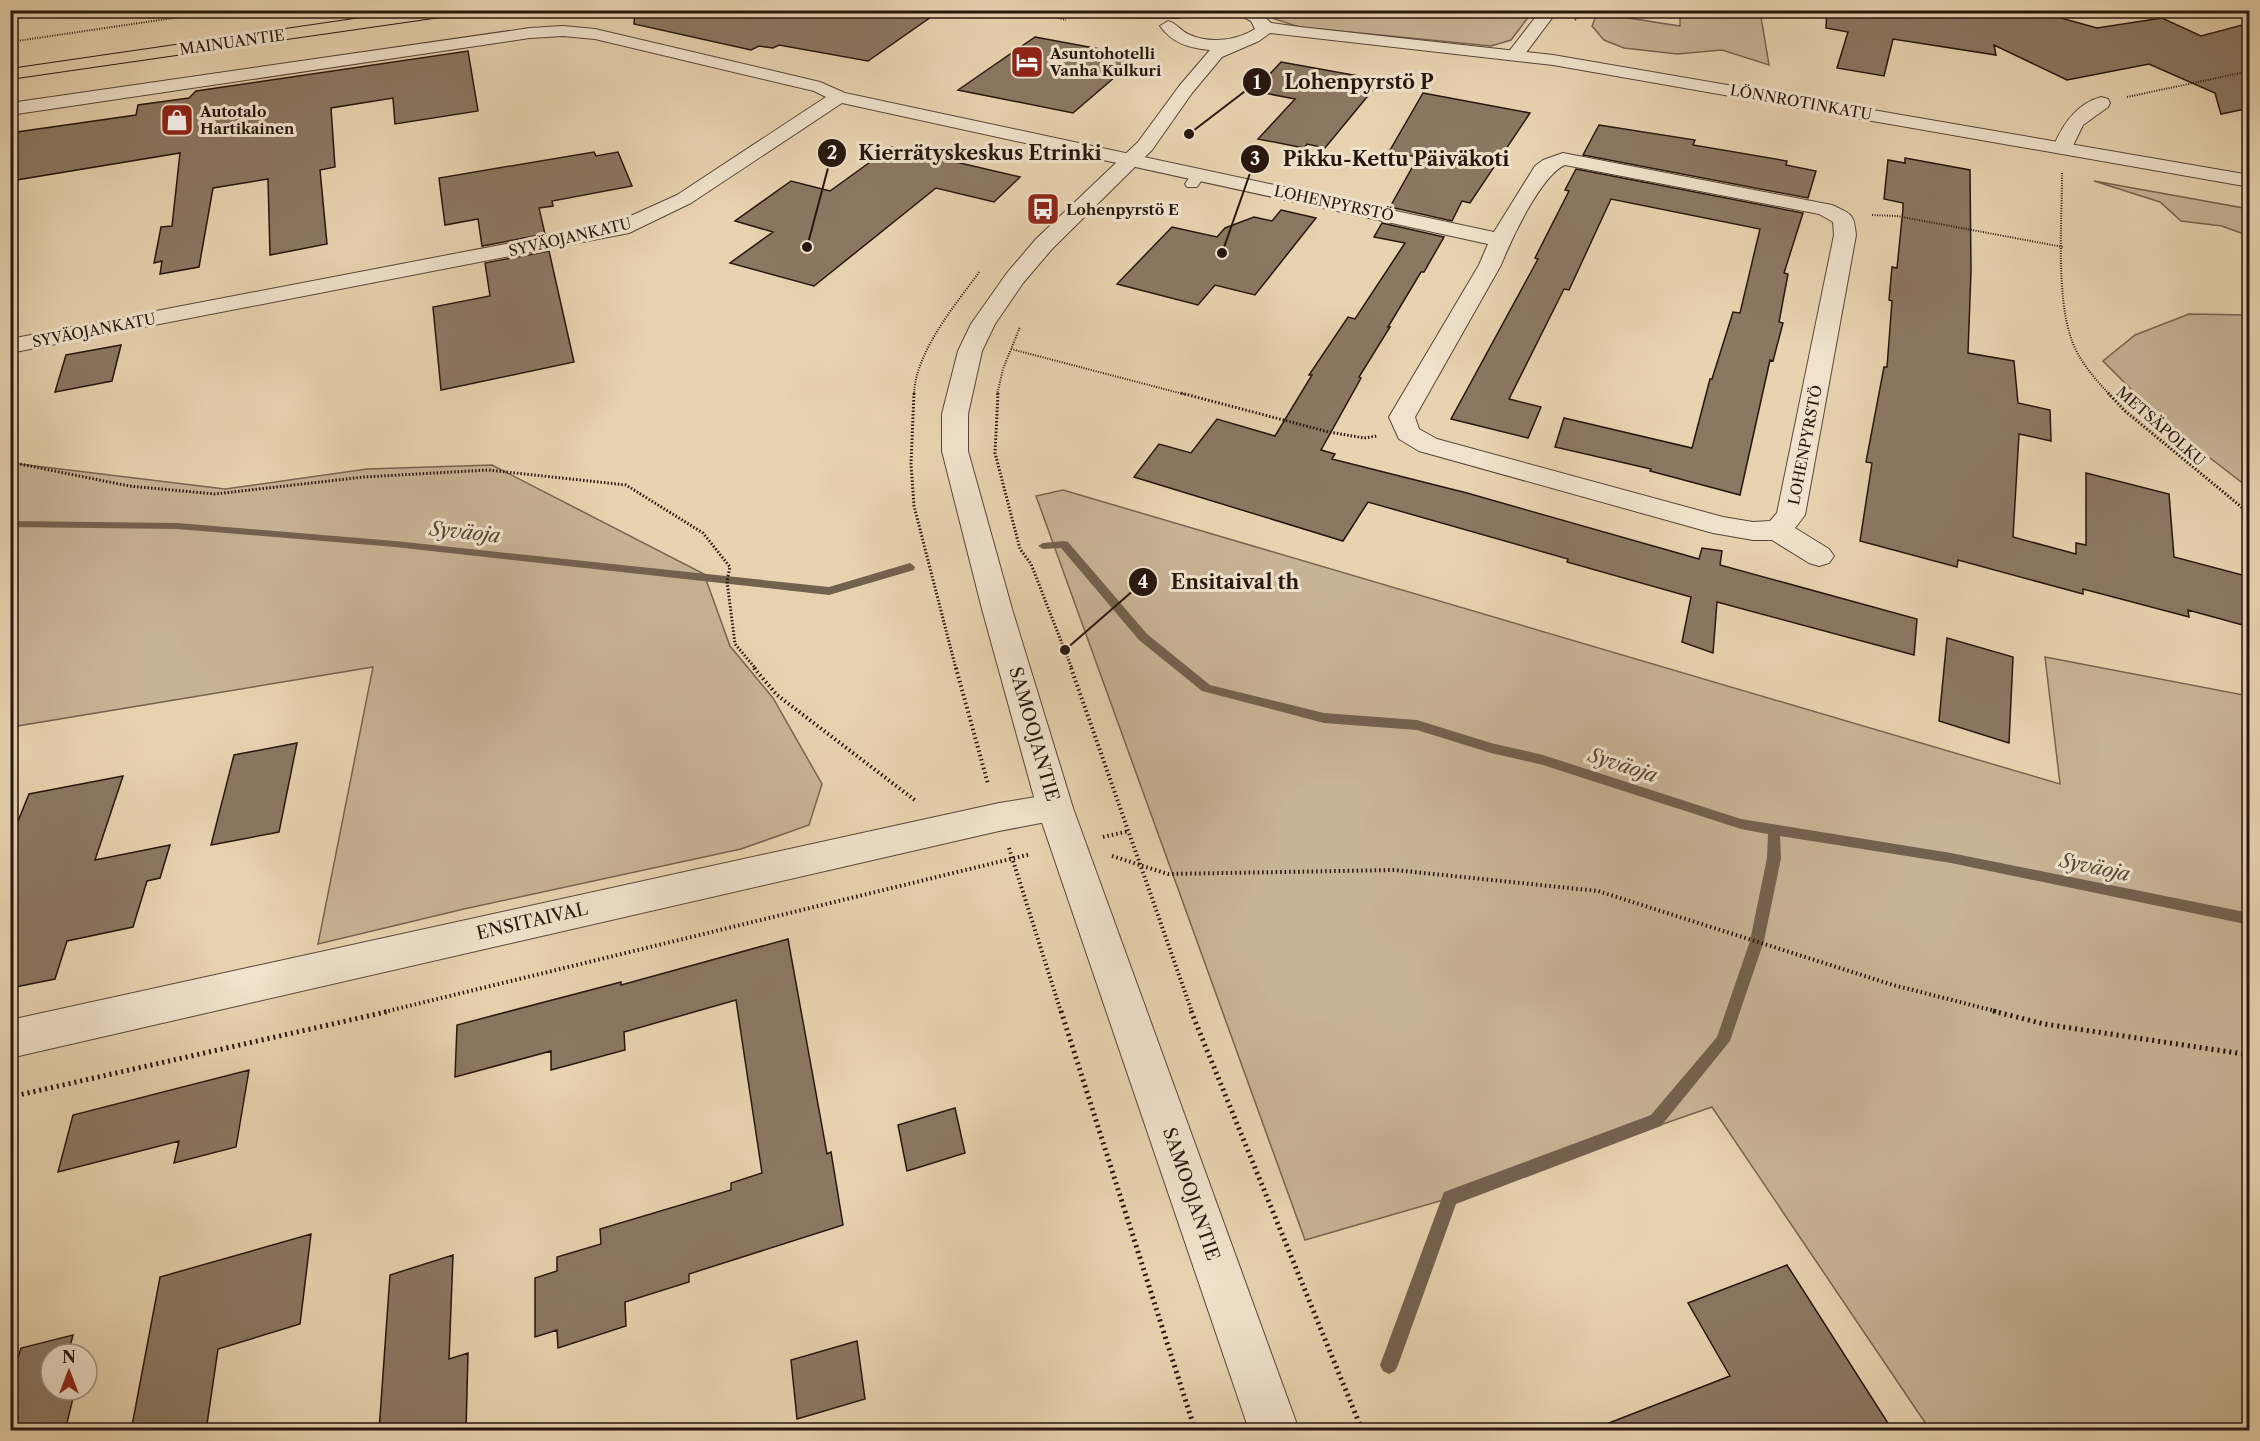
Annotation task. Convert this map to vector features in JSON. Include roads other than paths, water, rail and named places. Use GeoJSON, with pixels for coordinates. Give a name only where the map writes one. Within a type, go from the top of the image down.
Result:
{"type":"FeatureCollection","features":[{"type":"Feature","properties":{"kind":"highway","name":"MAINUANTIE"},"geometry":{"type":"LineString","coordinates":[[10,74],[454,10]]}},
{"type":"Feature","properties":{"kind":"street"},"geometry":{"type":"LineString","coordinates":[[1516,54],[1550,10]]}},
{"type":"Feature","properties":{"kind":"street"},"geometry":{"type":"LineString","coordinates":[[1090,11],[1115,18],[1179,17],[1174,34],[1187,40]]}},
{"type":"Feature","properties":{"kind":"street","name":"LÖNNROTINKATU"},"geometry":{"type":"LineString","coordinates":[[1187,40],[1217,45],[1251,24],[1349,39],[1516,54],[2062,156],[2250,181]]}},
{"type":"Feature","properties":{"kind":"street","name":"SAMOOJANTIE"},"geometry":{"type":"LineString","coordinates":[[1251,24],[1216,53],[1186,89],[1145,146],[1044,244],[1015,278],[984,324],[970,351],[955,414],[955,451],[997,609],[1055,808],[1274,1431]]}},
{"type":"Feature","properties":{"kind":"street"},"geometry":{"type":"LineString","coordinates":[[10,109],[530,33],[563,31],[595,34],[820,87],[839,97],[1133,159]]}},
{"type":"Feature","properties":{"kind":"street","name":"SAMOOJANTIE"},"geometry":{"type":"LineString","coordinates":[[1186,89],[1190,68],[1190,50],[1187,40]]}},
{"type":"Feature","properties":{"kind":"street","name":"SYVÄOJANKATU"},"geometry":{"type":"LineString","coordinates":[[10,346],[621,228],[684,199],[839,97]]}},
{"type":"Feature","properties":{"kind":"street"},"geometry":{"type":"LineString","coordinates":[[2062,156],[2076,119],[2085,111],[2101,103]]}},
{"type":"Feature","properties":{"kind":"street","name":"LOHENPYRSTÖ"},"geometry":{"type":"LineString","coordinates":[[1133,159],[1196,179],[1500,240],[1542,170],[1563,159],[1825,209],[1844,219],[1845,235],[1791,515],[1778,530]]}},
{"type":"Feature","properties":{"kind":"street"},"geometry":{"type":"LineString","coordinates":[[1500,240],[1490,266],[1402,417],[1408,433],[1428,445],[1723,526],[1753,531],[1778,530],[1819,556]]}},
{"type":"Feature","properties":{"kind":"street","name":"ENSITAIVAL"},"geometry":{"type":"LineString","coordinates":[[10,1039],[999,817],[1055,808]]}},
{"type":"Feature","properties":{"kind":"waterway","name":"Syväoja"},"geometry":{"type":"LineString","coordinates":[[10,524],[177,526],[395,544],[829,591],[910,567]]}},
{"type":"Feature","properties":{"kind":"waterway","name":"Syväoja"},"geometry":{"type":"LineString","coordinates":[[1043,546],[1064,544],[1143,637],[1206,688],[1324,718],[1417,725],[1491,748],[1543,760],[1741,824],[1774,829]]}},
{"type":"Feature","properties":{"kind":"waterway"},"geometry":{"type":"LineString","coordinates":[[1389,1365],[1450,1198],[1656,1121],[1723,1041],[1757,941],[1774,858],[1774,829]]}},
{"type":"Feature","properties":{"kind":"waterway","name":"Syväoja"},"geometry":{"type":"LineString","coordinates":[[1774,829],[1951,858],[2250,919]]}},
{"type":"Feature","properties":{"kind":"place","name":"Asuntohotelli Vanha Kulkuri"},"geometry":{"type":"Point","coordinates":[1027,62]}},
{"type":"Feature","properties":{"kind":"place","name":"Autotalo Hartikainen"},"geometry":{"type":"Point","coordinates":[177,120]}},
{"type":"Feature","properties":{"kind":"place","name":"Lohenpyrstö P"},"geometry":{"type":"Point","coordinates":[1189,134]}},
{"type":"Feature","properties":{"kind":"place","name":"Lohenpyrstö E"},"geometry":{"type":"Point","coordinates":[1043,209]}},
{"type":"Feature","properties":{"kind":"place","name":"Kierrätyskeskus Etrinki"},"geometry":{"type":"Point","coordinates":[807,247]}},
{"type":"Feature","properties":{"kind":"place","name":"Pikku-Kettu Päiväkoti"},"geometry":{"type":"Point","coordinates":[1222,253]}},
{"type":"Feature","properties":{"kind":"place","name":"Ensitaival th"},"geometry":{"type":"Point","coordinates":[1065,650]}}]}
